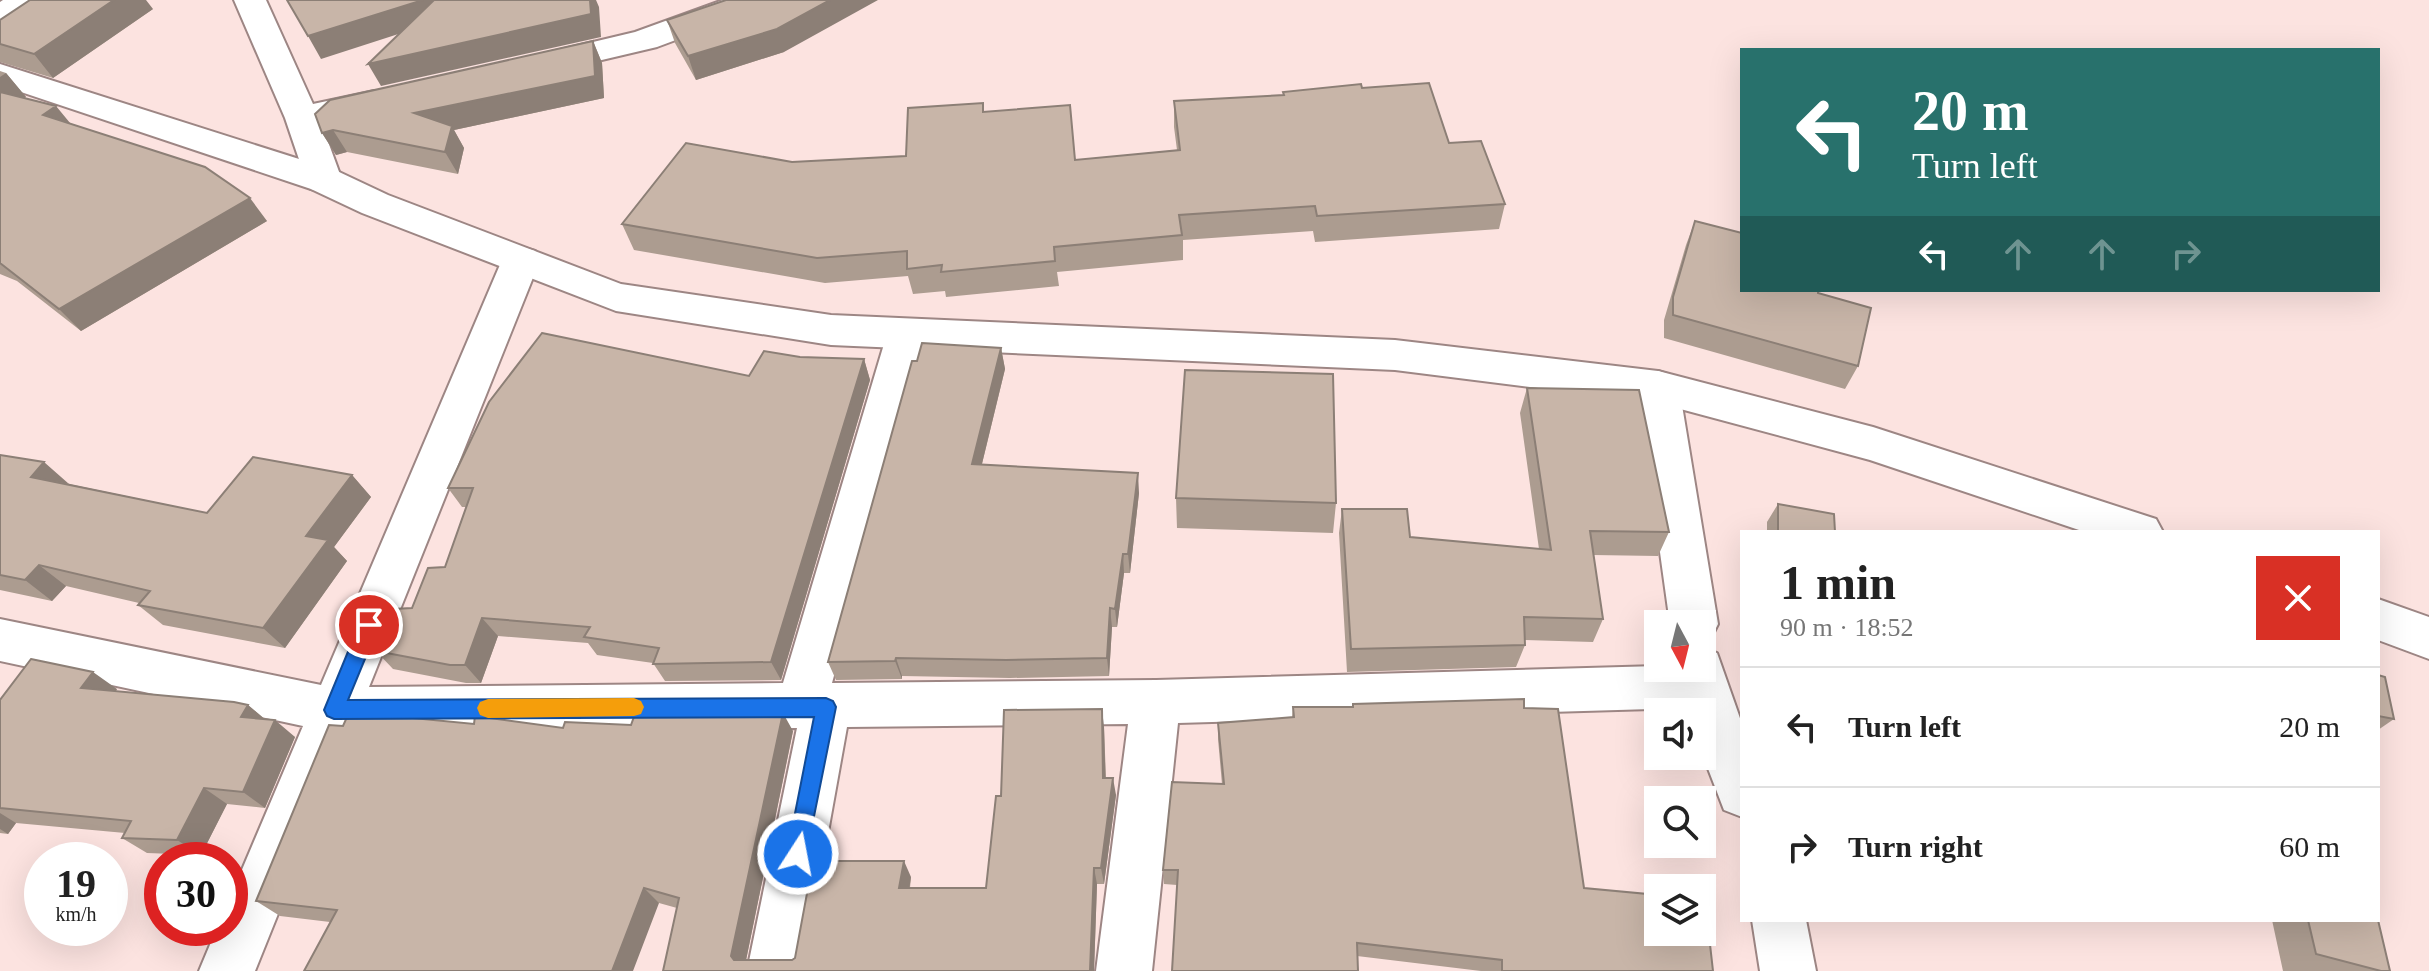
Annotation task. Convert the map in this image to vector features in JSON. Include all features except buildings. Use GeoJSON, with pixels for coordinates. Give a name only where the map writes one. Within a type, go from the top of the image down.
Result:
{"type":"FeatureCollection","features":[{"type":"Feature","properties":{"kind":"street"},"geometry":{"type":"LineString","coordinates":[[0,18],[23,0]]}},
{"type":"Feature","properties":{"kind":"street"},"geometry":{"type":"LineString","coordinates":[[507,72],[645,40],[753,0]]}},
{"type":"Feature","properties":{"kind":"street"},"geometry":{"type":"LineString","coordinates":[[262,6],[324,180]]}},
{"type":"Feature","properties":{"kind":"street"},"geometry":{"type":"LineString","coordinates":[[0,74],[324,180],[375,204],[616,297],[831,330],[1395,355],[1658,387],[1873,444],[2134,530]]}},
{"type":"Feature","properties":{"kind":"street"},"geometry":{"type":"LineString","coordinates":[[302,118],[404,95]]}},
{"type":"Feature","properties":{"kind":"street"},"geometry":{"type":"LineString","coordinates":[[227,971],[521,260]]}},
{"type":"Feature","properties":{"kind":"street"},"geometry":{"type":"LineString","coordinates":[[775,971],[813,707],[907,334]]}},
{"type":"Feature","properties":{"kind":"street"},"geometry":{"type":"LineString","coordinates":[[1658,387],[1692,610]]}},
{"type":"Feature","properties":{"kind":"street"},"geometry":{"type":"LineString","coordinates":[[2380,620],[2429,638]]}},
{"type":"Feature","properties":{"kind":"street"},"geometry":{"type":"LineString","coordinates":[[0,640],[334,710],[1156,702],[1644,680]]}},
{"type":"Feature","properties":{"kind":"street"},"geometry":{"type":"LineString","coordinates":[[1704,682],[1740,787]]}},
{"type":"Feature","properties":{"kind":"street"},"geometry":{"type":"LineString","coordinates":[[1124,971],[1156,702]]}},
{"type":"Feature","properties":{"kind":"street"},"geometry":{"type":"LineString","coordinates":[[1779,922],[1788,971]]}},
{"type":"Feature","properties":{"kind":"slow traffic"},"geometry":{"type":"LineString","coordinates":[[488,708],[634,707]]}},
{"type":"Feature","properties":{"kind":"route"},"geometry":{"type":"LineString","coordinates":[[369,625],[334,710],[826,707],[798,854]]}}]}
